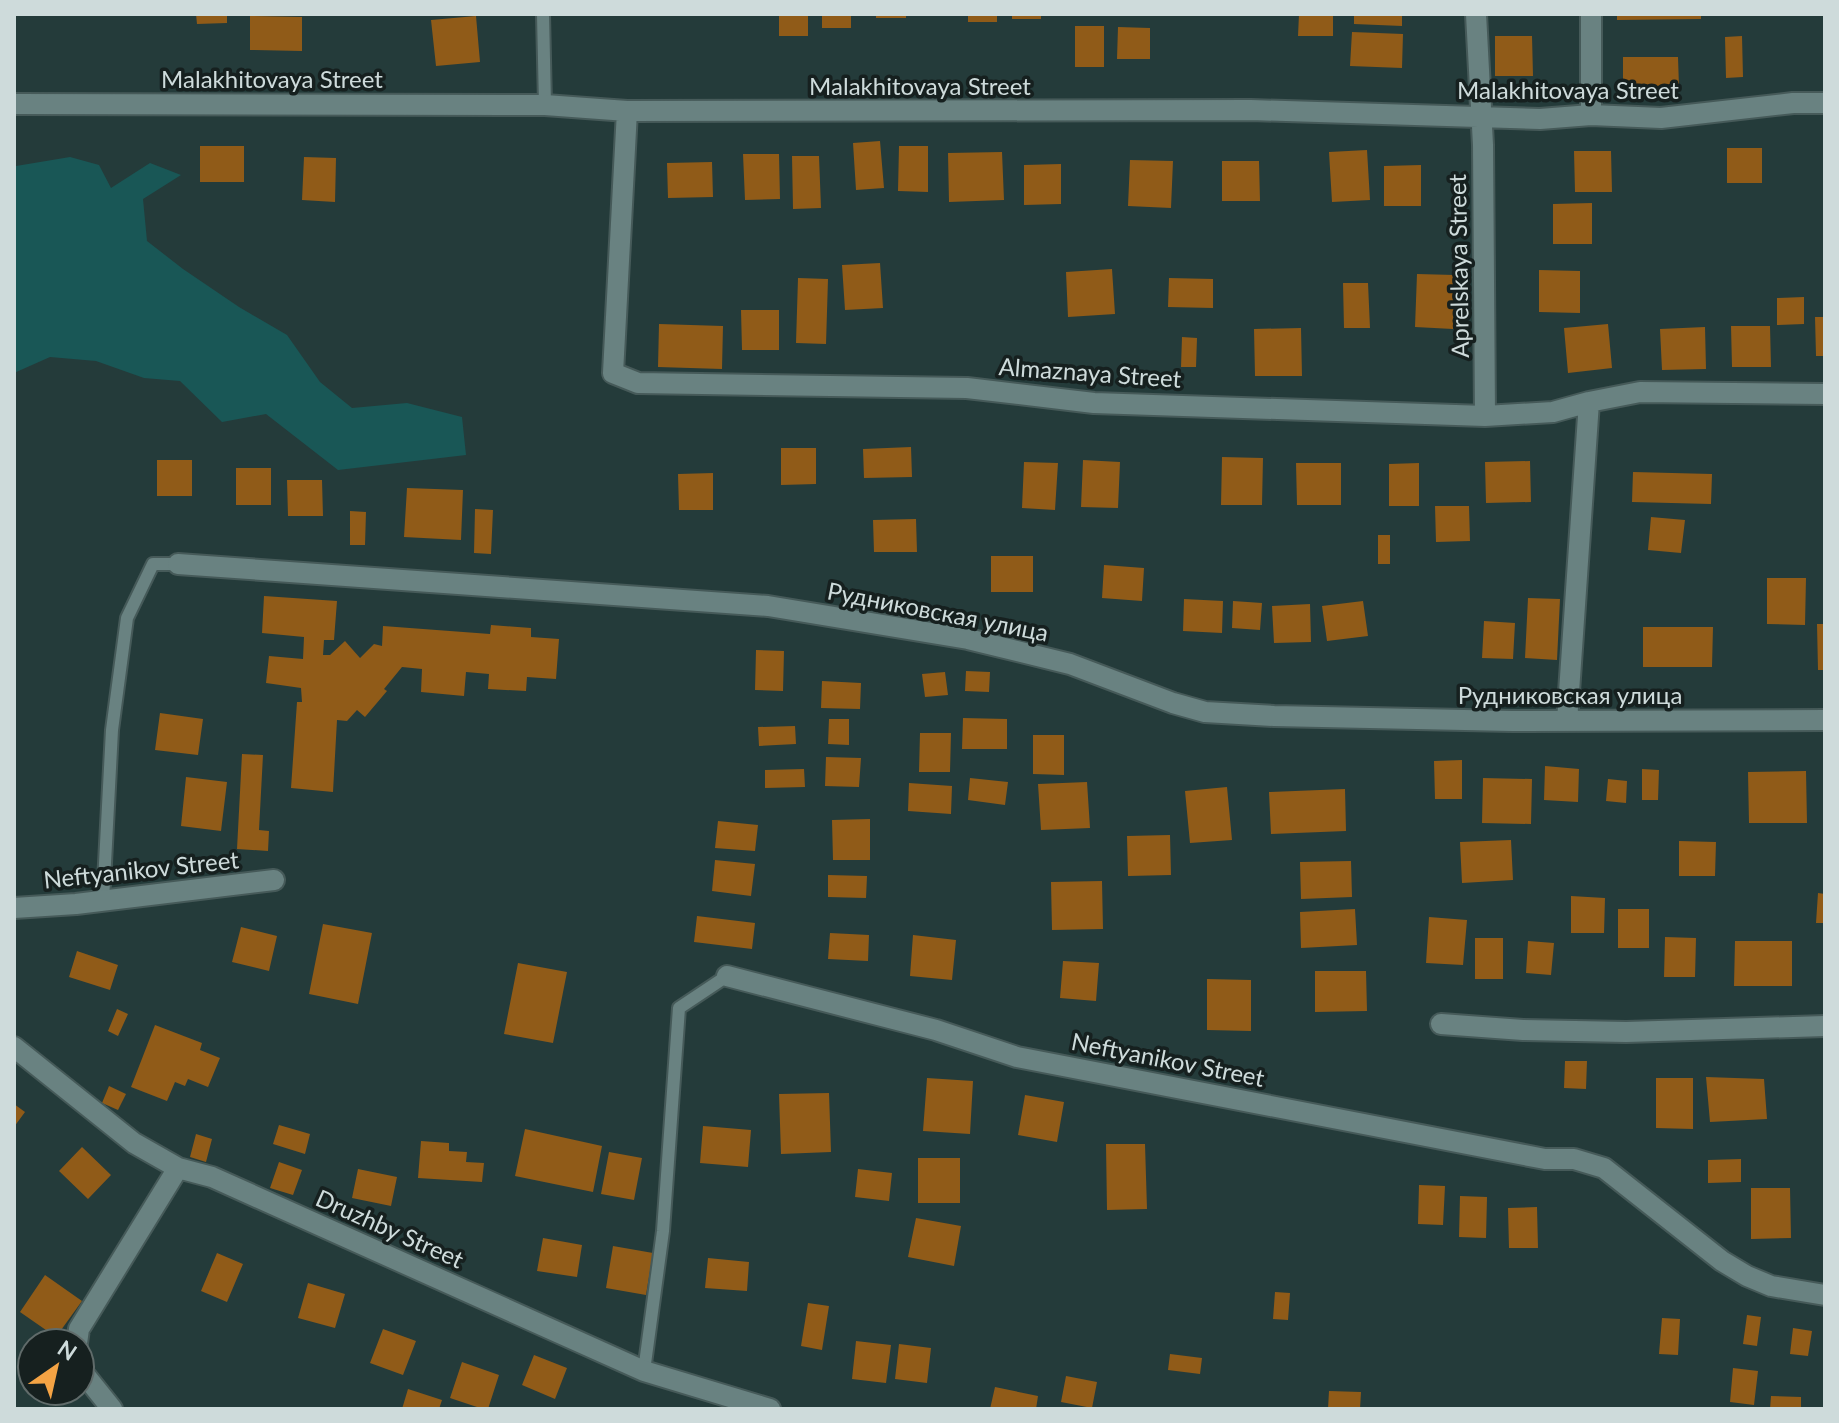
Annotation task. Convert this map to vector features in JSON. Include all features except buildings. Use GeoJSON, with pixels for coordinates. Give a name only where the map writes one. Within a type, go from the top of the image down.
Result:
{"type":"FeatureCollection","features":[{"type":"Feature","properties":{"kind":"street","name":"Aprelskaya Street"},"geometry":{"type":"LineString","coordinates":[[1476,14],[1481,116],[1485,416]]}},
{"type":"Feature","properties":{"kind":"street"},"geometry":{"type":"LineString","coordinates":[[1591,14],[1591,115]]}},
{"type":"Feature","properties":{"kind":"street","name":"Malakhitovaya Street"},"geometry":{"type":"LineString","coordinates":[[14,104],[545,105],[627,111],[1251,110],[1540,119],[1591,115],[1661,118],[1793,103],[1825,103]]}},
{"type":"Feature","properties":{"kind":"street","name":"Almaznaya Street"},"geometry":{"type":"LineString","coordinates":[[627,111],[613,373],[638,383],[967,388],[1094,403],[1485,416],[1553,412],[1640,392],[1825,394]]}},
{"type":"Feature","properties":{"kind":"street"},"geometry":{"type":"LineString","coordinates":[[1567,721],[1589,402]]}},
{"type":"Feature","properties":{"kind":"street","name":"Рудниковская улица"},"geometry":{"type":"LineString","coordinates":[[178,564],[768,606],[968,639],[1070,664],[1205,712],[1567,721],[1825,720]]}},
{"type":"Feature","properties":{"kind":"street","name":"Neftyanikov Street"},"geometry":{"type":"LineString","coordinates":[[14,908],[103,901],[274,880]]}},
{"type":"Feature","properties":{"kind":"street","name":"Neftyanikov Street"},"geometry":{"type":"LineString","coordinates":[[727,976],[936,1030],[1017,1057],[1545,1159],[1574,1159],[1604,1168],[1722,1261],[1747,1276],[1771,1286],[1825,1295]]}},
{"type":"Feature","properties":{"kind":"street"},"geometry":{"type":"LineString","coordinates":[[1441,1024],[1523,1030],[1626,1032],[1825,1026]]}},
{"type":"Feature","properties":{"kind":"street","name":"Druzhby Street"},"geometry":{"type":"LineString","coordinates":[[14,1047],[134,1143],[178,1168],[212,1177],[644,1371],[770,1409]]}},
{"type":"Feature","properties":{"kind":"street"},"geometry":{"type":"LineString","coordinates":[[80,1327],[178,1168]]}},
{"type":"Feature","properties":{"kind":"street"},"geometry":{"type":"LineString","coordinates":[[96,1389],[112,1409]]}},
{"type":"Feature","properties":{"kind":"lane"},"geometry":{"type":"LineString","coordinates":[[543,14],[545,105]]}},
{"type":"Feature","properties":{"kind":"lane"},"geometry":{"type":"LineString","coordinates":[[103,901],[112,730],[127,618],[153,564],[178,564]]}},
{"type":"Feature","properties":{"kind":"lane"},"geometry":{"type":"LineString","coordinates":[[644,1371],[663,1231],[679,1008],[727,976]]}},
{"type":"Feature","properties":{"kind":"shaded area"},"geometry":{"type":"Polygon","coordinates":[[[70,157],[99,165],[111,188],[150,163],[181,175],[143,199],[147,241],[239,307],[287,335],[320,382],[352,408],[407,403],[462,417],[466,455],[338,470],[266,414],[222,422],[180,381],[144,378],[96,361],[50,357],[14,373],[14,164],[70,157]]]}}]}
